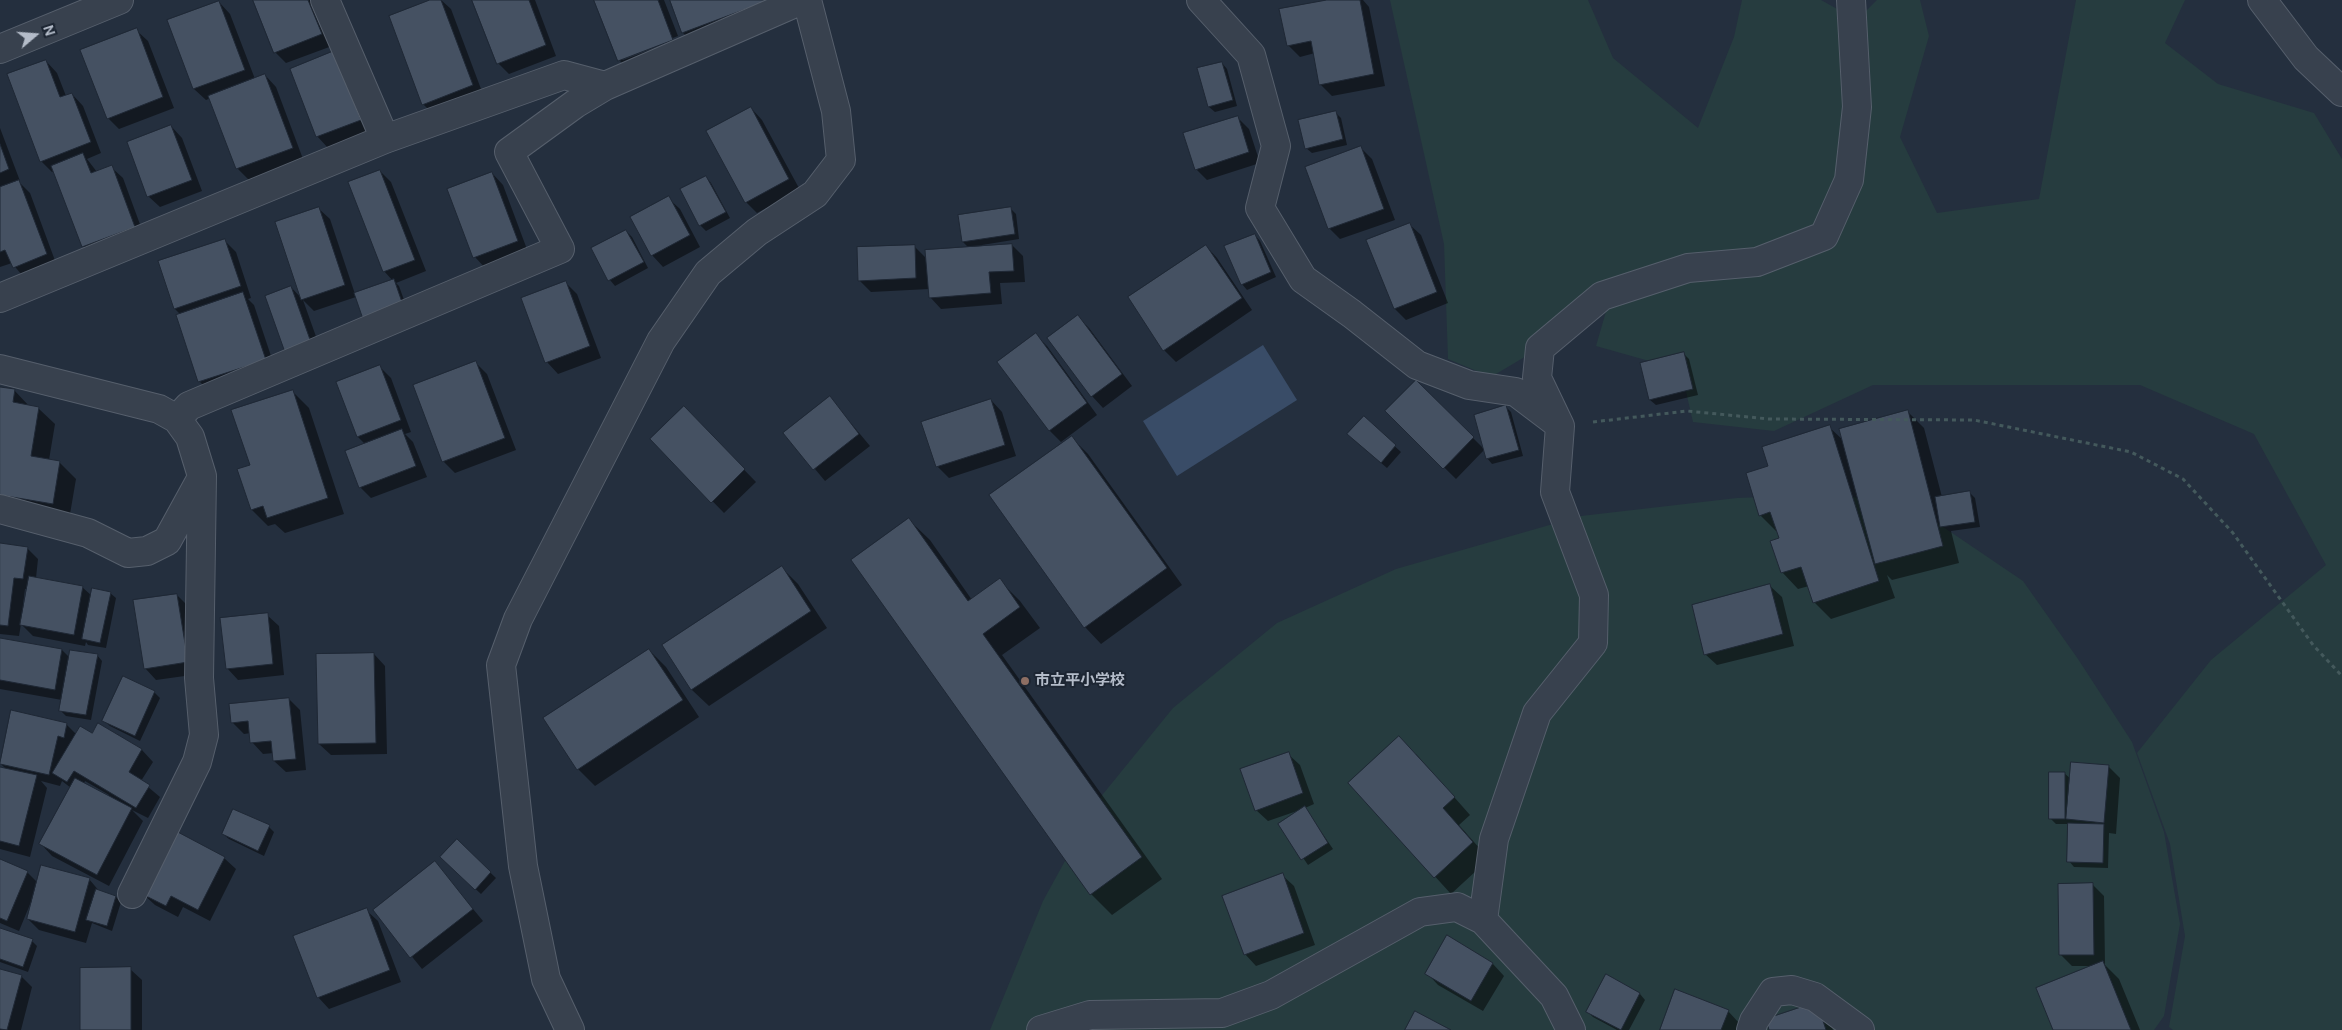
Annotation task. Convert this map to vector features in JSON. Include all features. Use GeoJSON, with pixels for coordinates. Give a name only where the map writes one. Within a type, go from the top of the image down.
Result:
{"type":"FeatureCollection","features":[{"type":"Feature","properties":{"kind":"street"},"geometry":{"type":"LineString","coordinates":[[0,49],[119,0]]}},
{"type":"Feature","properties":{"kind":"street"},"geometry":{"type":"LineString","coordinates":[[325,0],[385,139]]}},
{"type":"Feature","properties":{"kind":"street"},"geometry":{"type":"LineString","coordinates":[[178,419],[189,406],[560,249],[509,152],[576,104],[605,86],[802,0]]}},
{"type":"Feature","properties":{"kind":"street"},"geometry":{"type":"LineString","coordinates":[[570,1030],[546,979],[523,866],[501,664],[518,619],[661,341],[708,273],[756,232],[815,194],[841,160],[836,111],[807,0]]}},
{"type":"Feature","properties":{"kind":"street"},"geometry":{"type":"LineString","coordinates":[[1201,0],[1252,55],[1276,146],[1260,208],[1302,279],[1352,314],[1417,365],[1469,385],[1516,392],[1560,426]]}},
{"type":"Feature","properties":{"kind":"street"},"geometry":{"type":"LineString","coordinates":[[1483,920],[1494,839],[1537,713],[1593,643],[1594,595],[1556,492],[1560,426],[1537,378],[1540,348],[1602,296],[1688,268],[1757,262],[1824,236],[1849,180],[1857,106],[1851,0]]}},
{"type":"Feature","properties":{"kind":"street"},"geometry":{"type":"LineString","coordinates":[[2262,0],[2306,58],[2342,92]]}},
{"type":"Feature","properties":{"kind":"street"},"geometry":{"type":"LineString","coordinates":[[0,298],[385,139],[564,75],[605,86]]}},
{"type":"Feature","properties":{"kind":"street"},"geometry":{"type":"LineString","coordinates":[[0,369],[159,409],[178,419],[190,437],[202,476],[199,678],[204,734],[197,762],[132,894]]}},
{"type":"Feature","properties":{"kind":"street"},"geometry":{"type":"LineString","coordinates":[[0,509],[88,534],[128,553],[147,551],[167,541],[202,476]]}},
{"type":"Feature","properties":{"kind":"street"},"geometry":{"type":"LineString","coordinates":[[1042,1030],[1090,1015],[1222,1013],[1271,995],[1420,912],[1458,907],[1483,920],[1554,996],[1571,1030]]}},
{"type":"Feature","properties":{"kind":"street"},"geometry":{"type":"LineString","coordinates":[[1751,1030],[1754,1020],[1773,992],[1792,990],[1815,997],[1860,1030]]}},
{"type":"Feature","properties":{"kind":"path"},"geometry":{"type":"LineString","coordinates":[[1560,426],[1687,411],[1769,419],[1974,420],[2130,452],[2183,479],[2233,533],[2312,646],[2342,676]]}},
{"type":"Feature","properties":{"kind":"green space"},"geometry":{"type":"Polygon","coordinates":[[[1390,0],[1588,0],[1613,58],[1698,128],[1734,37],[1742,0],[1821,0],[1857,20],[1877,0],[1920,0],[1929,36],[1900,137],[1937,213],[2039,199],[2076,0],[2185,0],[2165,43],[2218,84],[2314,113],[2342,159],[2342,1030],[2173,1030],[2169,1027],[2185,936],[2170,844],[2137,753],[2211,660],[2326,565],[2254,434],[2140,385],[1873,385],[1774,431],[1693,422],[1681,370],[1596,346],[1607,308],[1491,377],[1448,359],[1444,244],[1390,0]]]}},
{"type":"Feature","properties":{"kind":"green space"},"geometry":{"type":"Polygon","coordinates":[[[1842,494],[1927,516],[2023,581],[2078,659],[2132,742],[2164,832],[2180,924],[2164,1016],[2154,1030],[990,1030],[1043,901],[1099,799],[1173,708],[1277,623],[1396,569],[1581,516],[1737,498],[1842,494]]]}},
{"type":"Feature","properties":{"kind":"water"},"geometry":{"type":"Polygon","coordinates":[[[1263,345],[1297,400],[1177,476],[1143,421],[1263,345]]]}},
{"type":"Feature","properties":{"kind":"building"},"geometry":{"type":"Polygon","coordinates":[[[253,0],[308,0],[322,34],[274,53],[253,0]]]}},
{"type":"Feature","properties":{"kind":"building"},"geometry":{"type":"Polygon","coordinates":[[[430,0],[441,0],[473,85],[422,105],[389,16],[430,0]]]}},
{"type":"Feature","properties":{"kind":"building"},"geometry":{"type":"Polygon","coordinates":[[[472,0],[529,0],[546,45],[497,64],[472,0]]]}},
{"type":"Feature","properties":{"kind":"building"},"geometry":{"type":"Polygon","coordinates":[[[594,0],[658,0],[673,40],[618,61],[594,0]]]}},
{"type":"Feature","properties":{"kind":"building"},"geometry":{"type":"Polygon","coordinates":[[[670,0],[770,0],[682,33],[670,0]]]}},
{"type":"Feature","properties":{"kind":"building"},"geometry":{"type":"Polygon","coordinates":[[[1327,0],[1360,0],[1374,74],[1319,85],[1311,41],[1287,46],[1279,9],[1327,0]]]}},
{"type":"Feature","properties":{"kind":"building"},"geometry":{"type":"Polygon","coordinates":[[[219,1],[245,70],[193,89],[167,20],[219,1]]]}},
{"type":"Feature","properties":{"kind":"building"},"geometry":{"type":"Polygon","coordinates":[[[137,28],[163,97],[107,119],[80,50],[137,28]]]}},
{"type":"Feature","properties":{"kind":"building"},"geometry":{"type":"Polygon","coordinates":[[[334,51],[361,120],[316,137],[290,69],[334,51]]]}},
{"type":"Feature","properties":{"kind":"building"},"geometry":{"type":"Polygon","coordinates":[[[46,60],[60,97],[72,93],[91,142],[40,162],[7,74],[46,60]]]}},
{"type":"Feature","properties":{"kind":"building"},"geometry":{"type":"Polygon","coordinates":[[[1222,62],[1233,100],[1208,107],[1197,68],[1222,62]]]}},
{"type":"Feature","properties":{"kind":"building"},"geometry":{"type":"Polygon","coordinates":[[[265,74],[293,148],[236,169],[208,96],[265,74]]]}},
{"type":"Feature","properties":{"kind":"building"},"geometry":{"type":"Polygon","coordinates":[[[751,107],[789,179],[745,203],[706,131],[751,107]]]}},
{"type":"Feature","properties":{"kind":"building"},"geometry":{"type":"Polygon","coordinates":[[[1336,111],[1343,139],[1305,149],[1298,120],[1336,111]]]}},
{"type":"Feature","properties":{"kind":"building"},"geometry":{"type":"Polygon","coordinates":[[[1238,116],[1249,152],[1195,170],[1183,133],[1238,116]]]}},
{"type":"Feature","properties":{"kind":"building"},"geometry":{"type":"Polygon","coordinates":[[[171,125],[192,180],[147,197],[127,142],[171,125]]]}},
{"type":"Feature","properties":{"kind":"building"},"geometry":{"type":"Polygon","coordinates":[[[0,144],[9,169],[0,173],[0,144]]]}},
{"type":"Feature","properties":{"kind":"building"},"geometry":{"type":"Polygon","coordinates":[[[1361,146],[1384,209],[1328,229],[1305,167],[1361,146]]]}},
{"type":"Feature","properties":{"kind":"building"},"geometry":{"type":"Polygon","coordinates":[[[83,153],[91,173],[112,165],[135,227],[82,247],[51,166],[83,153]]]}},
{"type":"Feature","properties":{"kind":"building"},"geometry":{"type":"Polygon","coordinates":[[[380,170],[415,260],[383,272],[348,182],[380,170]]]}},
{"type":"Feature","properties":{"kind":"building"},"geometry":{"type":"Polygon","coordinates":[[[492,172],[518,241],[473,258],[447,189],[492,172]]]}},
{"type":"Feature","properties":{"kind":"building"},"geometry":{"type":"Polygon","coordinates":[[[706,176],[726,212],[699,226],[680,189],[706,176]]]}},
{"type":"Feature","properties":{"kind":"building"},"geometry":{"type":"Polygon","coordinates":[[[19,180],[47,254],[13,268],[5,250],[0,252],[0,187],[19,180]]]}},
{"type":"Feature","properties":{"kind":"building"},"geometry":{"type":"Polygon","coordinates":[[[669,196],[690,235],[651,256],[630,217],[669,196]]]}},
{"type":"Feature","properties":{"kind":"building"},"geometry":{"type":"Polygon","coordinates":[[[319,207],[345,285],[301,300],[275,222],[319,207]]]}},
{"type":"Feature","properties":{"kind":"building"},"geometry":{"type":"Polygon","coordinates":[[[1011,207],[1015,234],[962,242],[958,215],[1011,207]]]}},
{"type":"Feature","properties":{"kind":"building"},"geometry":{"type":"Polygon","coordinates":[[[1410,223],[1437,292],[1394,309],[1366,240],[1410,223]]]}},
{"type":"Feature","properties":{"kind":"building"},"geometry":{"type":"Polygon","coordinates":[[[626,230],[644,262],[608,281],[591,248],[626,230]]]}},
{"type":"Feature","properties":{"kind":"building"},"geometry":{"type":"Polygon","coordinates":[[[1255,234],[1271,272],[1241,285],[1224,246],[1255,234]]]}},
{"type":"Feature","properties":{"kind":"building"},"geometry":{"type":"Polygon","coordinates":[[[225,239],[241,286],[174,309],[158,261],[225,239]]]}},
{"type":"Feature","properties":{"kind":"building"},"geometry":{"type":"Polygon","coordinates":[[[1012,244],[1014,271],[989,272],[991,293],[929,298],[925,250],[1012,244]]]}},
{"type":"Feature","properties":{"kind":"building"},"geometry":{"type":"Polygon","coordinates":[[[915,245],[916,278],[858,281],[857,247],[915,245]]]}},
{"type":"Feature","properties":{"kind":"building"},"geometry":{"type":"Polygon","coordinates":[[[1206,245],[1242,298],[1163,351],[1128,297],[1206,245]]]}},
{"type":"Feature","properties":{"kind":"building"},"geometry":{"type":"Polygon","coordinates":[[[394,279],[404,308],[364,322],[354,293],[394,279]]]}},
{"type":"Feature","properties":{"kind":"building"},"geometry":{"type":"Polygon","coordinates":[[[566,281],[590,346],[545,363],[521,298],[566,281]]]}},
{"type":"Feature","properties":{"kind":"building"},"geometry":{"type":"Polygon","coordinates":[[[291,286],[313,348],[287,358],[265,296],[291,286]]]}},
{"type":"Feature","properties":{"kind":"building"},"geometry":{"type":"Polygon","coordinates":[[[243,292],[266,360],[198,382],[176,315],[243,292]]]}},
{"type":"Feature","properties":{"kind":"building"},"geometry":{"type":"Polygon","coordinates":[[[1078,315],[1122,374],[1091,397],[1047,338],[1078,315]]]}},
{"type":"Feature","properties":{"kind":"building"},"geometry":{"type":"Polygon","coordinates":[[[1036,333],[1087,403],[1049,431],[997,362],[1036,333]]]}},
{"type":"Feature","properties":{"kind":"building"},"geometry":{"type":"Polygon","coordinates":[[[1684,352],[1693,389],[1649,400],[1640,363],[1684,352]]]}},
{"type":"Feature","properties":{"kind":"building"},"geometry":{"type":"Polygon","coordinates":[[[476,361],[505,438],[442,462],[413,385],[476,361]]]}},
{"type":"Feature","properties":{"kind":"building"},"geometry":{"type":"Polygon","coordinates":[[[380,365],[401,420],[357,437],[336,382],[380,365]]]}},
{"type":"Feature","properties":{"kind":"building"},"geometry":{"type":"Polygon","coordinates":[[[1416,380],[1474,437],[1443,469],[1385,411],[1416,380]]]}},
{"type":"Feature","properties":{"kind":"building"},"geometry":{"type":"Polygon","coordinates":[[[0,387],[15,389],[13,402],[39,407],[31,456],[60,461],[53,504],[0,495],[0,387]]]}},
{"type":"Feature","properties":{"kind":"building"},"geometry":{"type":"Polygon","coordinates":[[[293,390],[328,498],[267,518],[263,506],[251,510],[237,469],[250,465],[231,410],[293,390]]]}},
{"type":"Feature","properties":{"kind":"building"},"geometry":{"type":"Polygon","coordinates":[[[830,396],[859,434],[813,470],[783,433],[830,396]]]}},
{"type":"Feature","properties":{"kind":"building"},"geometry":{"type":"Polygon","coordinates":[[[991,399],[1005,445],[936,467],[921,422],[991,399]]]}},
{"type":"Feature","properties":{"kind":"building"},"geometry":{"type":"Polygon","coordinates":[[[1506,405],[1519,450],[1486,459],[1474,415],[1506,405]]]}},
{"type":"Feature","properties":{"kind":"building"},"geometry":{"type":"Polygon","coordinates":[[[684,406],[745,469],[711,503],[650,439],[684,406]]]}},
{"type":"Feature","properties":{"kind":"building"},"geometry":{"type":"Polygon","coordinates":[[[1908,410],[1943,546],[1875,564],[1839,429],[1908,410]]]}},
{"type":"Feature","properties":{"kind":"building"},"geometry":{"type":"Polygon","coordinates":[[[1364,416],[1396,445],[1381,463],[1347,434],[1364,416]]]}},
{"type":"Feature","properties":{"kind":"building"},"geometry":{"type":"Polygon","coordinates":[[[1830,425],[1879,581],[1813,603],[1801,567],[1781,573],[1770,541],[1779,538],[1770,512],[1759,516],[1746,473],[1768,466],[1762,447],[1830,425]]]}},
{"type":"Feature","properties":{"kind":"building"},"geometry":{"type":"Polygon","coordinates":[[[402,429],[416,466],[359,488],[345,451],[402,429]]]}},
{"type":"Feature","properties":{"kind":"building"},"geometry":{"type":"Polygon","coordinates":[[[1072,436],[1167,568],[1084,628],[989,495],[1072,436]]]}},
{"type":"Feature","properties":{"kind":"building"},"geometry":{"type":"Polygon","coordinates":[[[1970,491],[1975,522],[1940,527],[1935,497],[1970,491]]]}},
{"type":"Feature","properties":{"kind":"building"},"geometry":{"type":"Polygon","coordinates":[[[909,518],[968,601],[1000,578],[1020,607],[983,634],[1142,857],[1090,895],[851,560],[909,518]]]}},
{"type":"Feature","properties":{"kind":"building"},"geometry":{"type":"Polygon","coordinates":[[[0,543],[28,547],[23,579],[14,578],[8,626],[0,625],[0,543]]]}},
{"type":"Feature","properties":{"kind":"building"},"geometry":{"type":"Polygon","coordinates":[[[782,566],[811,611],[691,690],[662,645],[782,566]]]}},
{"type":"Feature","properties":{"kind":"building"},"geometry":{"type":"Polygon","coordinates":[[[29,576],[83,586],[74,635],[20,625],[29,576]]]}},
{"type":"Feature","properties":{"kind":"building"},"geometry":{"type":"Polygon","coordinates":[[[1770,584],[1783,634],[1704,655],[1692,605],[1770,584]]]}},
{"type":"Feature","properties":{"kind":"building"},"geometry":{"type":"Polygon","coordinates":[[[92,588],[111,592],[100,643],[82,639],[92,588]]]}},
{"type":"Feature","properties":{"kind":"building"},"geometry":{"type":"Polygon","coordinates":[[[177,594],[188,662],[144,669],[133,600],[177,594]]]}},
{"type":"Feature","properties":{"kind":"building"},"geometry":{"type":"Polygon","coordinates":[[[268,613],[273,664],[226,669],[220,618],[268,613]]]}},
{"type":"Feature","properties":{"kind":"building"},"geometry":{"type":"Polygon","coordinates":[[[0,638],[62,649],[55,690],[0,680],[0,638]]]}},
{"type":"Feature","properties":{"kind":"building"},"geometry":{"type":"Polygon","coordinates":[[[649,649],[683,700],[577,770],[543,718],[649,649]]]}},
{"type":"Feature","properties":{"kind":"building"},"geometry":{"type":"Polygon","coordinates":[[[70,650],[98,654],[86,715],[59,711],[70,650]]]}},
{"type":"Feature","properties":{"kind":"building"},"geometry":{"type":"Polygon","coordinates":[[[374,653],[376,743],[318,744],[316,654],[374,653]]]}},
{"type":"Feature","properties":{"kind":"building"},"geometry":{"type":"Polygon","coordinates":[[[123,676],[155,691],[135,736],[102,721],[123,676]]]}},
{"type":"Feature","properties":{"kind":"building"},"geometry":{"type":"Polygon","coordinates":[[[289,698],[296,759],[273,761],[271,741],[250,743],[248,721],[231,723],[229,704],[289,698]]]}},
{"type":"Feature","properties":{"kind":"building"},"geometry":{"type":"Polygon","coordinates":[[[11,710],[67,723],[64,738],[58,736],[49,775],[0,764],[11,710]]]}},
{"type":"Feature","properties":{"kind":"building"},"geometry":{"type":"Polygon","coordinates":[[[98,723],[142,749],[129,772],[150,785],[136,808],[74,771],[67,782],[52,773],[80,726],[92,733],[98,723]]]}},
{"type":"Feature","properties":{"kind":"building"},"geometry":{"type":"Polygon","coordinates":[[[1399,736],[1455,797],[1443,808],[1473,842],[1434,878],[1348,783],[1399,736]]]}},
{"type":"Feature","properties":{"kind":"building"},"geometry":{"type":"Polygon","coordinates":[[[1289,752],[1303,793],[1255,811],[1240,769],[1289,752]]]}},
{"type":"Feature","properties":{"kind":"building"},"geometry":{"type":"Polygon","coordinates":[[[2071,762],[2109,765],[2104,823],[2066,819],[2071,762]]]}},
{"type":"Feature","properties":{"kind":"building"},"geometry":{"type":"Polygon","coordinates":[[[0,767],[37,775],[19,846],[0,841],[0,767]]]}},
{"type":"Feature","properties":{"kind":"building"},"geometry":{"type":"Polygon","coordinates":[[[2049,772],[2065,772],[2065,819],[2049,819],[2049,772]]]}},
{"type":"Feature","properties":{"kind":"building"},"geometry":{"type":"Polygon","coordinates":[[[75,778],[132,808],[97,875],[39,844],[75,778]]]}},
{"type":"Feature","properties":{"kind":"building"},"geometry":{"type":"Polygon","coordinates":[[[1305,806],[1328,843],[1301,860],[1278,824],[1305,806]]]}},
{"type":"Feature","properties":{"kind":"building"},"geometry":{"type":"Polygon","coordinates":[[[233,809],[270,825],[258,851],[222,834],[233,809]]]}},
{"type":"Feature","properties":{"kind":"building"},"geometry":{"type":"Polygon","coordinates":[[[2068,823],[2104,824],[2103,863],[2067,862],[2068,823]]]}},
{"type":"Feature","properties":{"kind":"building"},"geometry":{"type":"Polygon","coordinates":[[[174,830],[225,857],[198,910],[171,896],[166,906],[142,894],[174,830]]]}},
{"type":"Feature","properties":{"kind":"building"},"geometry":{"type":"Polygon","coordinates":[[[457,839],[491,872],[475,890],[440,857],[457,839]]]}},
{"type":"Feature","properties":{"kind":"building"},"geometry":{"type":"Polygon","coordinates":[[[0,859],[28,871],[7,921],[0,918],[0,859]]]}},
{"type":"Feature","properties":{"kind":"building"},"geometry":{"type":"Polygon","coordinates":[[[435,861],[473,909],[410,958],[373,910],[435,861]]]}},
{"type":"Feature","properties":{"kind":"building"},"geometry":{"type":"Polygon","coordinates":[[[41,865],[90,878],[75,932],[27,919],[41,865]]]}},
{"type":"Feature","properties":{"kind":"building"},"geometry":{"type":"Polygon","coordinates":[[[1283,873],[1304,933],[1244,955],[1222,896],[1283,873]]]}},
{"type":"Feature","properties":{"kind":"building"},"geometry":{"type":"Polygon","coordinates":[[[2093,883],[2094,955],[2059,955],[2058,884],[2093,883]]]}},
{"type":"Feature","properties":{"kind":"building"},"geometry":{"type":"Polygon","coordinates":[[[96,889],[116,896],[107,926],[86,920],[96,889]]]}},
{"type":"Feature","properties":{"kind":"building"},"geometry":{"type":"Polygon","coordinates":[[[367,908],[390,970],[317,998],[293,936],[367,908]]]}},
{"type":"Feature","properties":{"kind":"building"},"geometry":{"type":"Polygon","coordinates":[[[0,928],[33,939],[23,967],[0,959],[0,928]]]}},
{"type":"Feature","properties":{"kind":"building"},"geometry":{"type":"Polygon","coordinates":[[[1447,935],[1493,963],[1471,1001],[1425,974],[1447,935]]]}},
{"type":"Feature","properties":{"kind":"building"},"geometry":{"type":"Polygon","coordinates":[[[2103,961],[2131,1030],[2053,1030],[2036,988],[2103,961]]]}},
{"type":"Feature","properties":{"kind":"building"},"geometry":{"type":"Polygon","coordinates":[[[131,967],[131,1030],[80,1030],[80,968],[131,967]]]}},
{"type":"Feature","properties":{"kind":"building"},"geometry":{"type":"Polygon","coordinates":[[[0,969],[22,975],[7,1030],[0,1029],[0,969]]]}},
{"type":"Feature","properties":{"kind":"building"},"geometry":{"type":"Polygon","coordinates":[[[1606,974],[1640,993],[1621,1030],[1586,1012],[1606,974]]]}},
{"type":"Feature","properties":{"kind":"building"},"geometry":{"type":"Polygon","coordinates":[[[1675,989],[1729,1010],[1721,1030],[1660,1030],[1675,989]]]}},
{"type":"Feature","properties":{"kind":"building"},"geometry":{"type":"Polygon","coordinates":[[[1817,1002],[1826,1030],[1769,1030],[1766,1019],[1817,1002]]]}},
{"type":"Feature","properties":{"kind":"building"},"geometry":{"type":"Polygon","coordinates":[[[1415,1011],[1451,1030],[1405,1030],[1415,1011]]]}},
{"type":"Feature","properties":{"kind":"place","name":"市立平小学校"},"geometry":{"type":"Point","coordinates":[1025,681]}}]}
